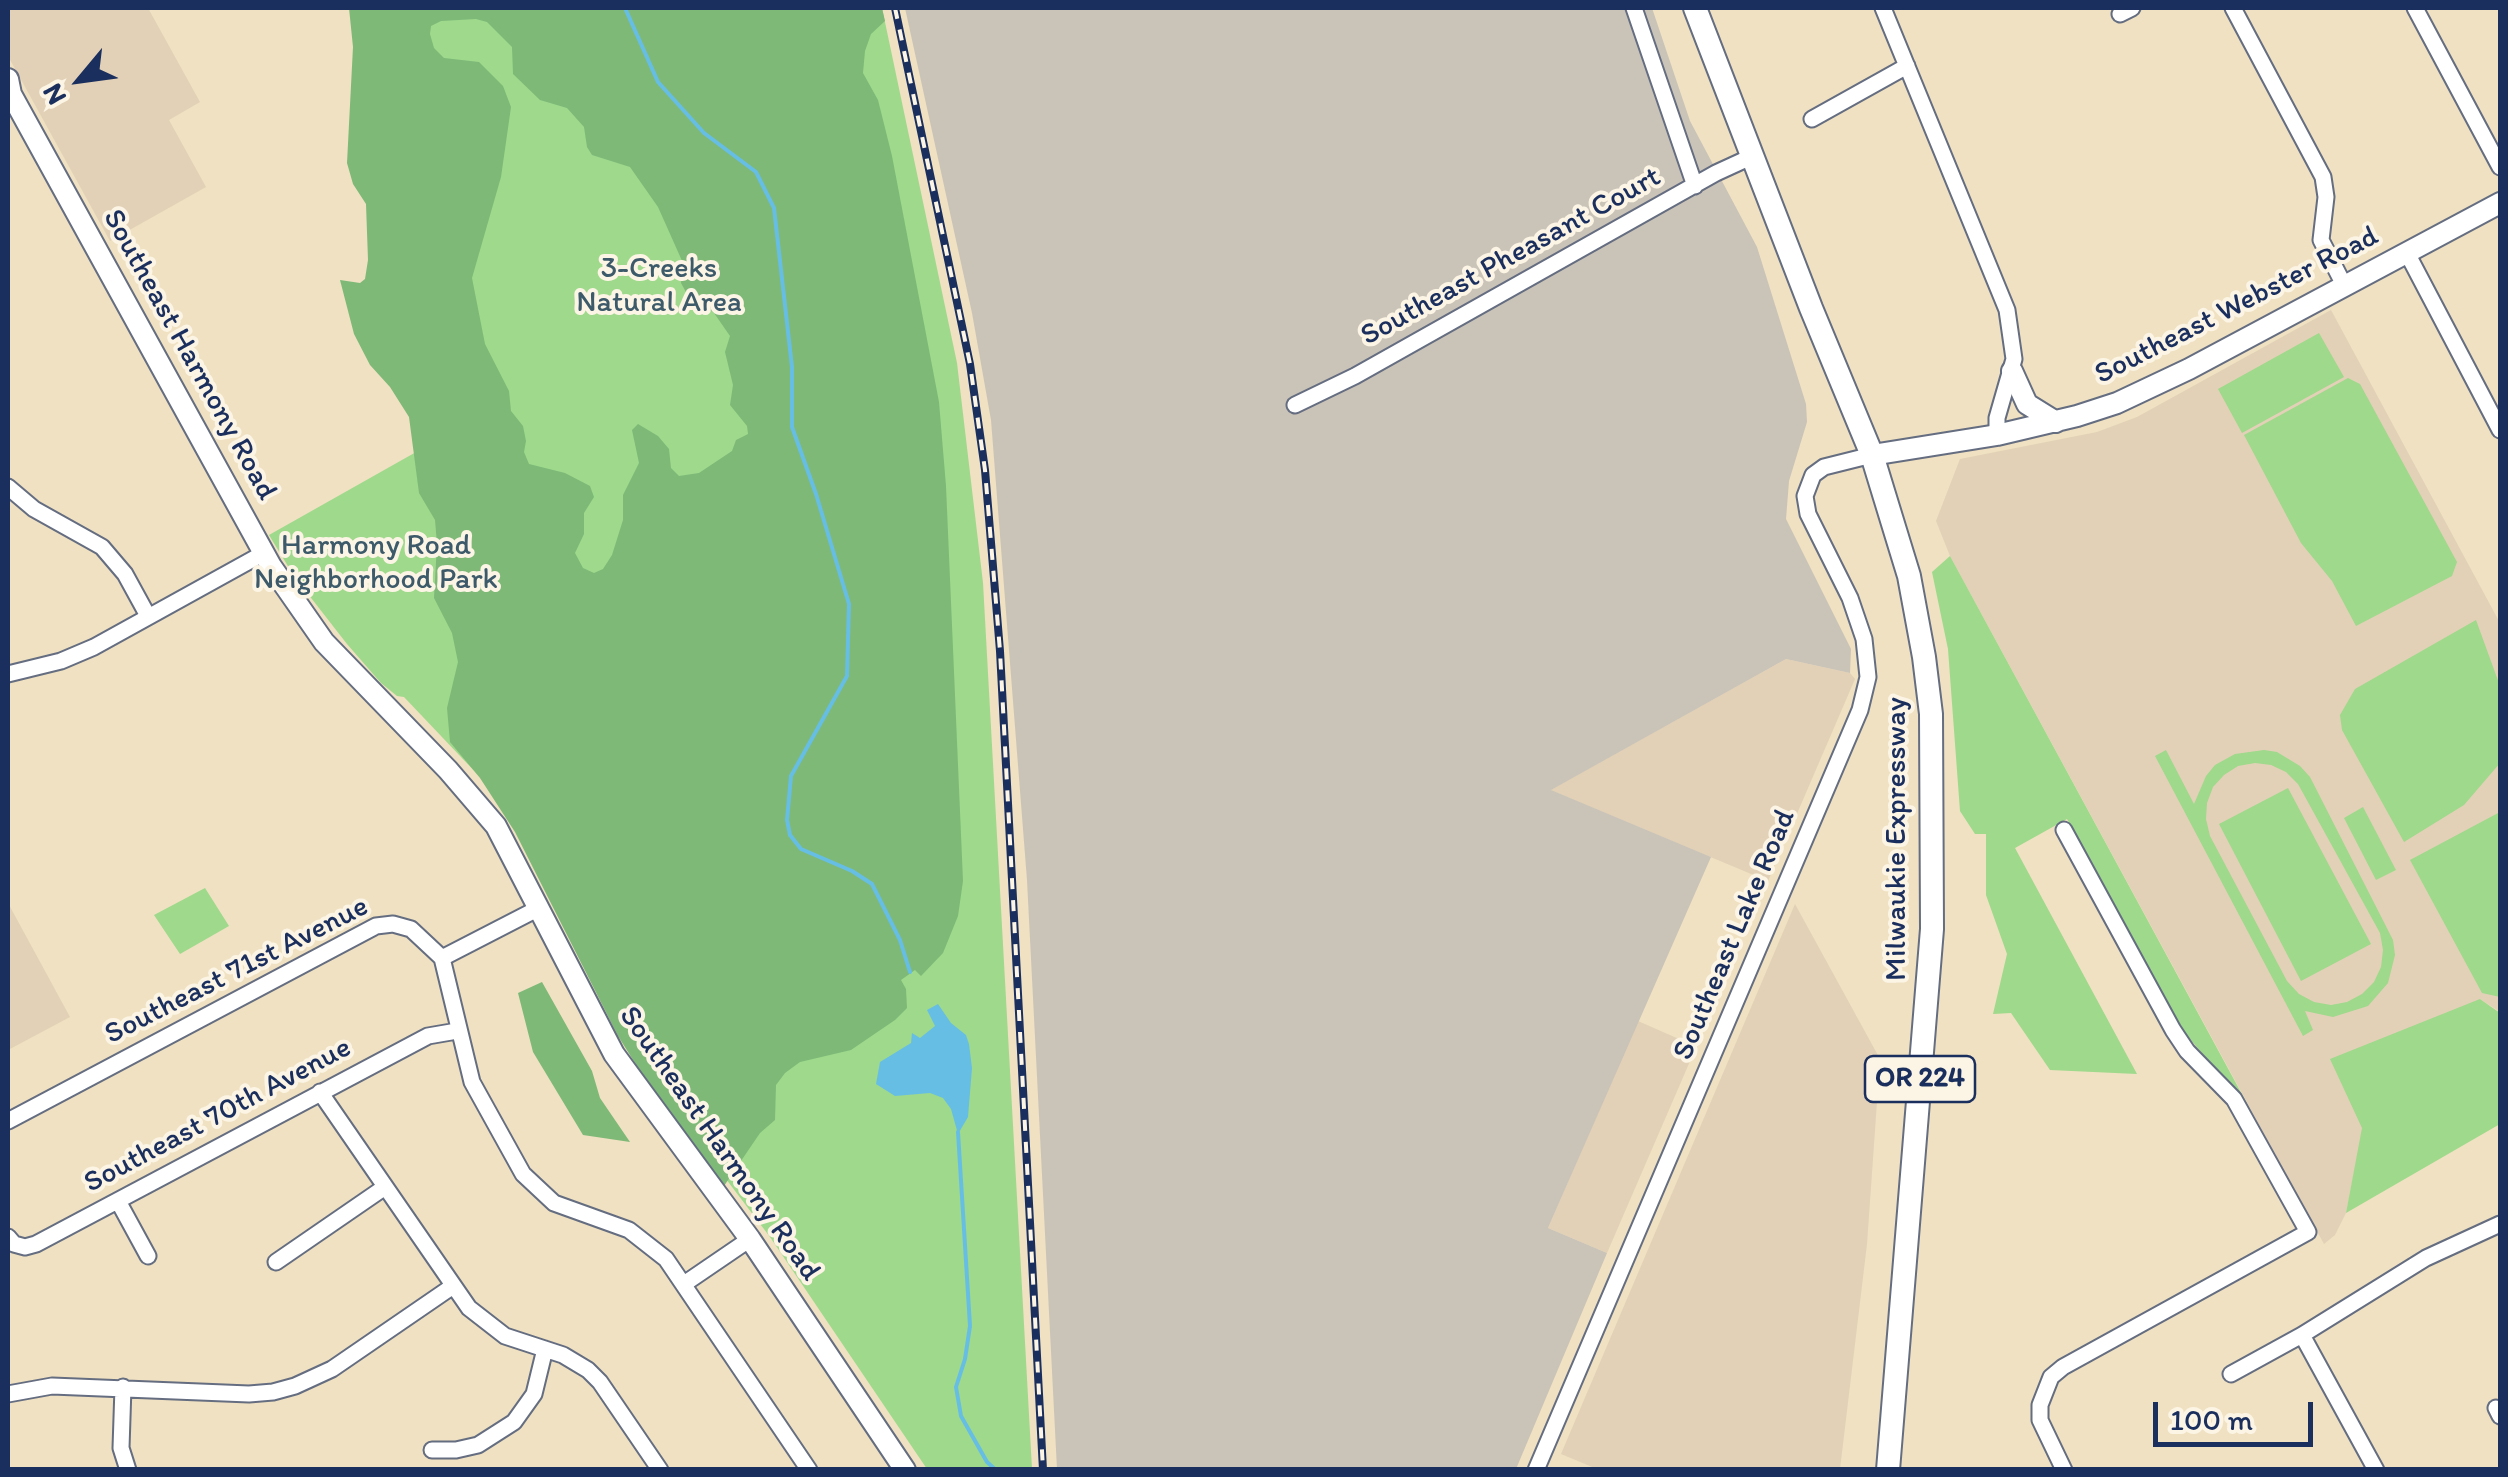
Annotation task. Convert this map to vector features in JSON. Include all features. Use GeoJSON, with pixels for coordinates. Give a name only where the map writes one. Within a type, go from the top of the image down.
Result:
{"type":"FeatureCollection","features":[{"type":"Feature","properties":{"kind":"highway","name":"Milwaukie Expressway"},"geometry":{"type":"LineString","coordinates":[[1696,8],[1872,455],[1916,613],[1931,714],[1932,929],[1888,1470]]}},
{"type":"Feature","properties":{"kind":"main road","name":"Southeast Harmony Road"},"geometry":{"type":"LineString","coordinates":[[9,88],[264,552],[324,642],[484,810],[514,857],[614,1054],[750,1239],[905,1470]]}},
{"type":"Feature","properties":{"kind":"main road","name":"Southeast Webster Road"},"geometry":{"type":"LineString","coordinates":[[1872,455],[1998,435],[2100,409],[2146,390],[2500,203]]}},
{"type":"Feature","properties":{"kind":"main road"},"geometry":{"type":"LineString","coordinates":[[2012,371],[2027,404],[2056,422]]}},
{"type":"Feature","properties":{"kind":"street"},"geometry":{"type":"LineString","coordinates":[[1634,8],[1695,186]]}},
{"type":"Feature","properties":{"kind":"street"},"geometry":{"type":"LineString","coordinates":[[1882,8],[2003,299],[2012,334],[2012,371],[1997,418],[1998,435]]}},
{"type":"Feature","properties":{"kind":"street"},"geometry":{"type":"LineString","coordinates":[[2233,8],[2322,177],[2326,197],[2321,240],[2345,287]]}},
{"type":"Feature","properties":{"kind":"street"},"geometry":{"type":"LineString","coordinates":[[2416,8],[2500,168]]}},
{"type":"Feature","properties":{"kind":"street"},"geometry":{"type":"LineString","coordinates":[[1812,119],[1907,66]]}},
{"type":"Feature","properties":{"kind":"street","name":"Southeast Pheasant Court"},"geometry":{"type":"LineString","coordinates":[[1295,405],[1355,376],[1753,156]]}},
{"type":"Feature","properties":{"kind":"street"},"geometry":{"type":"LineString","coordinates":[[2407,254],[2500,430]]}},
{"type":"Feature","properties":{"kind":"street","name":"Southeast Lake Road"},"geometry":{"type":"LineString","coordinates":[[1536,1470],[1860,710],[1868,678],[1864,638],[1850,598],[1808,514],[1805,496],[1813,476],[1824,466],[1872,455]]}},
{"type":"Feature","properties":{"kind":"street"},"geometry":{"type":"LineString","coordinates":[[8,487],[34,509],[102,547],[125,574],[148,616]]}},
{"type":"Feature","properties":{"kind":"street"},"geometry":{"type":"LineString","coordinates":[[8,674],[79,654],[264,552]]}},
{"type":"Feature","properties":{"kind":"street"},"geometry":{"type":"LineString","coordinates":[[2064,830],[2173,1030],[2187,1051],[2234,1100],[2308,1232],[2051,1377],[2040,1405],[2040,1420],[2064,1470]]}},
{"type":"Feature","properties":{"kind":"street"},"geometry":{"type":"LineString","coordinates":[[539,908],[442,958],[457,1031],[479,1098],[530,1183],[564,1209],[616,1224],[642,1238],[666,1259],[809,1470]]}},
{"type":"Feature","properties":{"kind":"street","name":"Southeast 71st Avenue"},"geometry":{"type":"LineString","coordinates":[[8,1120],[376,926],[394,924],[411,929],[442,958]]}},
{"type":"Feature","properties":{"kind":"street","name":"Southeast 70th Avenue"},"geometry":{"type":"LineString","coordinates":[[8,1237],[25,1247],[36,1244],[428,1036],[457,1031]]}},
{"type":"Feature","properties":{"kind":"street"},"geometry":{"type":"LineString","coordinates":[[320,1092],[468,1308],[490,1328],[576,1362],[600,1382],[660,1470]]}},
{"type":"Feature","properties":{"kind":"street"},"geometry":{"type":"LineString","coordinates":[[276,1262],[385,1187]]}},
{"type":"Feature","properties":{"kind":"street"},"geometry":{"type":"LineString","coordinates":[[118,1201],[148,1256]]}},
{"type":"Feature","properties":{"kind":"street"},"geometry":{"type":"LineString","coordinates":[[2231,1374],[2426,1258],[2500,1224]]}},
{"type":"Feature","properties":{"kind":"street"},"geometry":{"type":"LineString","coordinates":[[684,1284],[750,1239]]}},
{"type":"Feature","properties":{"kind":"street"},"geometry":{"type":"LineString","coordinates":[[8,1394],[40,1387],[249,1394],[294,1386],[332,1369],[453,1286]]}},
{"type":"Feature","properties":{"kind":"street"},"geometry":{"type":"LineString","coordinates":[[2302,1335],[2376,1470]]}},
{"type":"Feature","properties":{"kind":"street"},"geometry":{"type":"LineString","coordinates":[[432,1450],[467,1448],[507,1429],[534,1394],[546,1349]]}},
{"type":"Feature","properties":{"kind":"street"},"geometry":{"type":"LineString","coordinates":[[123,1388],[121,1448],[128,1470]]}},
{"type":"Feature","properties":{"kind":"shaded area"},"geometry":{"type":"Polygon","coordinates":[[[8,8],[148,8],[200,102],[169,120],[206,187],[110,241],[8,56],[8,8]]]}},
{"type":"Feature","properties":{"kind":"shaded area"},"geometry":{"type":"Polygon","coordinates":[[[905,8],[1652,8],[1690,121],[1757,247],[1806,404],[1807,422],[1789,481],[1786,519],[1851,649],[1850,673],[1786,659],[1551,790],[1711,857],[1548,1228],[1607,1253],[1516,1469],[1057,1469],[1027,880],[991,420],[972,313],[905,8]]]}},
{"type":"Feature","properties":{"kind":"shaded area"},"geometry":{"type":"Polygon","coordinates":[[[2331,310],[2500,623],[2500,1012],[2480,999],[2363,1128],[2346,1213],[2335,1235],[2324,1244],[1950,556],[1936,521],[1960,459],[2097,432],[2137,417],[2331,310]]]}},
{"type":"Feature","properties":{"kind":"shaded area"},"geometry":{"type":"Polygon","coordinates":[[[1786,659],[1850,673],[1855,679],[1768,881],[1550,790],[1786,659]]]}},
{"type":"Feature","properties":{"kind":"shaded area"},"geometry":{"type":"Polygon","coordinates":[[[8,903],[70,1017],[8,1050],[8,903]]]}},
{"type":"Feature","properties":{"kind":"shaded area"},"geometry":{"type":"Polygon","coordinates":[[[1795,904],[1880,1059],[1867,1244],[1840,1469],[1597,1469],[1561,1454],[1795,904]]]}},
{"type":"Feature","properties":{"kind":"shaded area"},"geometry":{"type":"Polygon","coordinates":[[[1638,1021],[1688,1043],[1694,1052],[1607,1253],[1548,1228],[1638,1021]]]}},
{"type":"Feature","properties":{"kind":"green space","name":"3-Creeks Natural Area"},"geometry":{"type":"Polygon","coordinates":[[[349,8],[882,8],[885,21],[871,34],[863,73],[878,100],[892,156],[939,402],[963,881],[958,916],[943,953],[921,976],[915,970],[901,980],[906,989],[907,1008],[851,1050],[800,1062],[785,1073],[776,1085],[775,1120],[760,1133],[724,1186],[650,1087],[618,1036],[515,832],[480,778],[450,742],[447,708],[458,662],[452,633],[434,598],[435,520],[419,493],[409,417],[370,365],[354,334],[340,280],[360,283],[365,279],[368,260],[366,204],[353,184],[347,163],[353,47],[349,8]],[[441,21],[431,26],[430,34],[434,48],[444,58],[479,62],[503,86],[511,107],[501,177],[472,278],[485,344],[509,391],[511,411],[523,426],[524,452],[529,464],[565,473],[590,486],[594,497],[584,513],[584,534],[575,553],[583,568],[594,573],[603,569],[612,555],[623,520],[623,495],[639,463],[632,430],[638,424],[658,436],[669,449],[671,468],[679,476],[699,473],[732,451],[736,440],[748,434],[747,426],[730,405],[733,385],[725,352],[730,336],[714,313],[687,294],[681,283],[683,263],[658,207],[630,167],[592,155],[584,127],[567,108],[540,100],[513,74],[512,47],[487,22],[441,21]]]}},
{"type":"Feature","properties":{"kind":"green space","name":"3-Creeks Natural Area"},"geometry":{"type":"Polygon","coordinates":[[[352,8],[882,8],[957,363],[983,583],[1032,1469],[927,1469],[770,1237],[660,1092],[534,860],[480,777],[404,697],[381,683],[294,576],[269,535],[425,447],[377,220],[352,8]]]}},
{"type":"Feature","properties":{"kind":"green space"},"geometry":{"type":"Polygon","coordinates":[[[2319,333],[2344,377],[2242,433],[2218,389],[2319,333]]]}},
{"type":"Feature","properties":{"kind":"green space"},"geometry":{"type":"Polygon","coordinates":[[[2348,378],[2360,384],[2457,562],[2452,576],[2356,626],[2332,581],[2301,543],[2244,435],[2348,378]]]}},
{"type":"Feature","properties":{"kind":"green space"},"geometry":{"type":"Polygon","coordinates":[[[1950,556],[2250,1109],[2183,1031],[2067,819],[2015,848],[2137,1074],[2050,1070],[2011,1013],[1993,1014],[2007,954],[1986,895],[1986,834],[1975,834],[1960,811],[1948,649],[1932,572],[1950,556]]]}},
{"type":"Feature","properties":{"kind":"green space"},"geometry":{"type":"Polygon","coordinates":[[[2476,620],[2500,686],[2500,763],[2464,805],[2404,842],[2342,730],[2340,715],[2355,689],[2476,620]]]}},
{"type":"Feature","properties":{"kind":"green space"},"geometry":{"type":"Polygon","coordinates":[[[2166,750],[2194,804],[2215,765],[2235,754],[2277,752],[2310,777],[2393,940],[2395,955],[2388,983],[2368,1006],[2333,1017],[2305,1011],[2313,1030],[2303,1036],[2155,756],[2166,750]],[[2271,765],[2238,766],[2213,787],[2206,819],[2210,836],[2287,981],[2314,1002],[2347,1002],[2374,982],[2381,967],[2380,933],[2298,784],[2271,765]]]}},
{"type":"Feature","properties":{"kind":"green space"},"geometry":{"type":"Polygon","coordinates":[[[2288,788],[2371,944],[2301,981],[2219,824],[2288,788]]]}},
{"type":"Feature","properties":{"kind":"green space"},"geometry":{"type":"Polygon","coordinates":[[[2363,807],[2396,870],[2376,880],[2344,818],[2363,807]]]}},
{"type":"Feature","properties":{"kind":"green space"},"geometry":{"type":"Polygon","coordinates":[[[2500,812],[2500,997],[2482,993],[2410,860],[2500,812]]]}},
{"type":"Feature","properties":{"kind":"green space"},"geometry":{"type":"Polygon","coordinates":[[[205,888],[229,926],[180,954],[154,915],[205,888]]]}},
{"type":"Feature","properties":{"kind":"green space"},"geometry":{"type":"Polygon","coordinates":[[[542,982],[592,1071],[600,1098],[630,1142],[583,1135],[533,1052],[518,993],[542,982]]]}},
{"type":"Feature","properties":{"kind":"green space"},"geometry":{"type":"Polygon","coordinates":[[[2480,999],[2500,1013],[2500,1124],[2346,1213],[2362,1128],[2330,1059],[2480,999]]]}},
{"type":"Feature","properties":{"kind":"water"},"geometry":{"type":"Polygon","coordinates":[[[938,1004],[951,1023],[966,1035],[969,1044],[972,1068],[968,1117],[958,1134],[951,1109],[943,1098],[930,1093],[895,1096],[876,1084],[880,1062],[911,1043],[912,1033],[920,1038],[935,1026],[927,1010],[938,1004]]]}},
{"type":"Feature","properties":{"kind":"waterway"},"geometry":{"type":"LineString","coordinates":[[625,8],[658,82],[704,133],[756,172],[774,208],[792,367],[792,427],[849,604],[847,676],[791,776],[787,820],[790,835],[801,849],[872,884],[900,940],[910,972]]}},
{"type":"Feature","properties":{"kind":"waterway"},"geometry":{"type":"LineString","coordinates":[[958,1132],[970,1326],[956,1387],[961,1416],[987,1462],[996,1470]]}},
{"type":"Feature","properties":{"kind":"railway"},"geometry":{"type":"LineString","coordinates":[[895,8],[970,364],[985,470],[1000,651],[1043,1470]]}},
{"type":"Feature","properties":{"kind":"park label","name":"Harmony Road Neighborhood Park"},"geometry":{"type":"Point","coordinates":[376,563]}}]}
